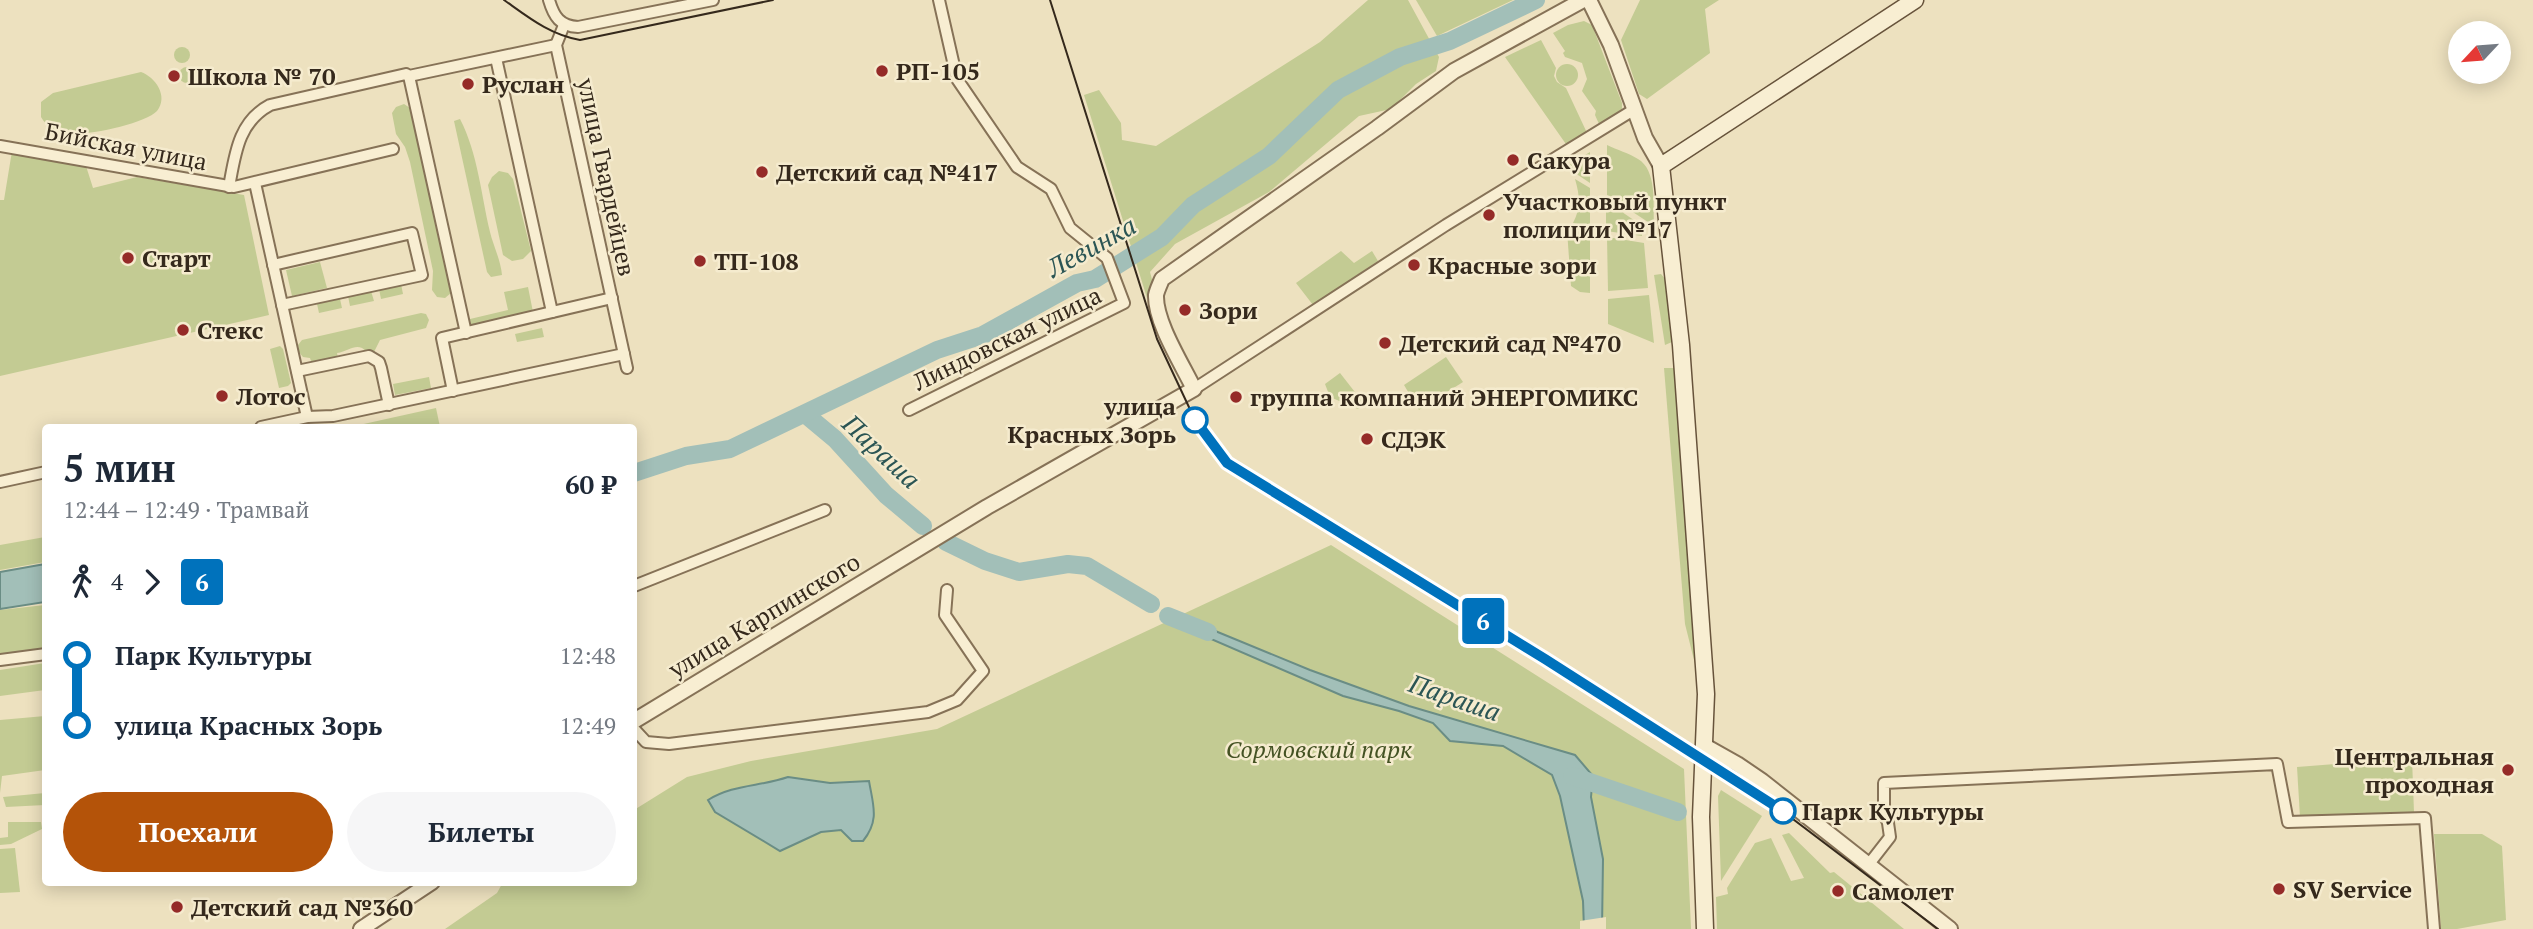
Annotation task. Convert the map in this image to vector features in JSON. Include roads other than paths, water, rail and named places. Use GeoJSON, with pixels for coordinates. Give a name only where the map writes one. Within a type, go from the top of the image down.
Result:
{"type":"FeatureCollection","features":[{"type":"Feature","properties":{"kind":"main road"},"geometry":{"type":"LineString","coordinates":[[1705,929],[1701,817],[1706,694],[1681,345],[1661,166],[1915,0]]}},
{"type":"Feature","properties":{"kind":"street"},"geometry":{"type":"LineString","coordinates":[[549,0],[553,13],[564,25],[586,27],[713,0]]}},
{"type":"Feature","properties":{"kind":"street","name":"Линдовская улица"},"geometry":{"type":"LineString","coordinates":[[909,410],[1124,303],[1107,258],[1070,228],[1051,189],[1017,167],[957,79],[939,0]]}},
{"type":"Feature","properties":{"kind":"street"},"geometry":{"type":"LineString","coordinates":[[1583,0],[1454,71],[1162,279],[1156,294],[1161,316],[1195,389],[1435,232],[1635,109]]}},
{"type":"Feature","properties":{"kind":"street"},"geometry":{"type":"LineString","coordinates":[[1589,0],[1611,45],[1645,138],[1661,166]]}},
{"type":"Feature","properties":{"kind":"street"},"geometry":{"type":"LineString","coordinates":[[229,187],[237,144],[243,132],[262,110],[277,102],[556,45],[564,25]]}},
{"type":"Feature","properties":{"kind":"street","name":"улица Гвардейцев"},"geometry":{"type":"LineString","coordinates":[[556,45],[627,368]]}},
{"type":"Feature","properties":{"kind":"street"},"geometry":{"type":"LineString","coordinates":[[496,58],[552,312]]}},
{"type":"Feature","properties":{"kind":"street"},"geometry":{"type":"LineString","coordinates":[[409,76],[466,333]]}},
{"type":"Feature","properties":{"kind":"street","name":"Бийская улица"},"geometry":{"type":"LineString","coordinates":[[0,146],[229,187],[249,185],[393,149]]}},
{"type":"Feature","properties":{"kind":"street"},"geometry":{"type":"LineString","coordinates":[[249,185],[273,265],[307,417]]}},
{"type":"Feature","properties":{"kind":"street"},"geometry":{"type":"LineString","coordinates":[[273,265],[412,233],[420,265],[422,275],[282,305]]}},
{"type":"Feature","properties":{"kind":"street"},"geometry":{"type":"LineString","coordinates":[[453,391],[442,338],[612,298]]}},
{"type":"Feature","properties":{"kind":"street"},"geometry":{"type":"LineString","coordinates":[[275,424],[389,405],[624,354]]}},
{"type":"Feature","properties":{"kind":"street"},"geometry":{"type":"LineString","coordinates":[[297,371],[369,356],[379,362],[389,405]]}},
{"type":"Feature","properties":{"kind":"street","name":"улица Карпинского"},"geometry":{"type":"LineString","coordinates":[[637,719],[987,507],[1195,389]]}},
{"type":"Feature","properties":{"kind":"street"},"geometry":{"type":"LineString","coordinates":[[0,482],[42,473]]}},
{"type":"Feature","properties":{"kind":"street"},"geometry":{"type":"LineString","coordinates":[[637,585],[825,510]]}},
{"type":"Feature","properties":{"kind":"street"},"geometry":{"type":"LineString","coordinates":[[637,732],[646,742],[669,744],[928,712],[957,699],[983,671],[945,615],[947,590]]}},
{"type":"Feature","properties":{"kind":"street"},"geometry":{"type":"LineString","coordinates":[[0,660],[42,655]]}},
{"type":"Feature","properties":{"kind":"street"},"geometry":{"type":"LineString","coordinates":[[1705,746],[1762,781],[1950,929]]}},
{"type":"Feature","properties":{"kind":"street"},"geometry":{"type":"LineString","coordinates":[[1868,864],[1890,837],[1884,813],[1884,783],[2277,764],[2288,822],[2425,818],[2434,929]]}},
{"type":"Feature","properties":{"kind":"street"},"geometry":{"type":"LineString","coordinates":[[361,929],[426,886]]}},
{"type":"Feature","properties":{"kind":"water"},"geometry":{"type":"Polygon","coordinates":[[[42,565],[42,602],[0,609],[0,572],[42,565]]]}},
{"type":"Feature","properties":{"kind":"water"},"geometry":{"type":"Polygon","coordinates":[[[1191,621],[1310,670],[1409,706],[1575,755],[1593,776],[1591,797],[1603,859],[1602,929],[1584,929],[1583,901],[1560,796],[1552,775],[1503,746],[1450,741],[1433,723],[1343,696],[1181,626],[1191,621]]]}},
{"type":"Feature","properties":{"kind":"water"},"geometry":{"type":"Polygon","coordinates":[[[788,777],[830,783],[869,781],[873,819],[863,841],[852,841],[841,830],[821,832],[780,851],[715,812],[708,800],[737,788],[788,777]]]}},
{"type":"Feature","properties":{"kind":"waterway","name":"Левинка"},"geometry":{"type":"LineString","coordinates":[[637,472],[686,456],[730,449],[937,350],[983,335],[1077,283],[1095,279],[1162,237],[1193,205],[1269,156],[1338,90],[1400,57],[1450,41],[1536,0]]}},
{"type":"Feature","properties":{"kind":"waterway","name":"Параша"},"geometry":{"type":"LineString","coordinates":[[805,414],[835,439],[886,495],[923,526]]}},
{"type":"Feature","properties":{"kind":"waterway","name":"Параша"},"geometry":{"type":"LineString","coordinates":[[946,542],[985,561],[1019,572],[1068,564],[1087,566],[1151,604]]}},
{"type":"Feature","properties":{"kind":"waterway","name":"Параша"},"geometry":{"type":"LineString","coordinates":[[1168,616],[1208,632]]}},
{"type":"Feature","properties":{"kind":"waterway"},"geometry":{"type":"LineString","coordinates":[[1572,776],[1678,812]]}},
{"type":"Feature","properties":{"kind":"tram line"},"geometry":{"type":"LineString","coordinates":[[504,0],[549,30],[580,40],[773,0]]}},
{"type":"Feature","properties":{"kind":"tram line"},"geometry":{"type":"LineString","coordinates":[[1050,0],[1157,339],[1195,420],[1227,463],[1769,801],[1938,929]]}},
{"type":"Feature","properties":{"kind":"tram line","name":"6"},"geometry":{"type":"LineString","coordinates":[[1195,420],[1227,463],[1545,659],[1783,811]]}},
{"type":"Feature","properties":{"kind":"place","name":"РП-105"},"geometry":{"type":"Point","coordinates":[882,71]}},
{"type":"Feature","properties":{"kind":"place","name":"Школа № 70"},"geometry":{"type":"Point","coordinates":[174,76]}},
{"type":"Feature","properties":{"kind":"place","name":"Руслан"},"geometry":{"type":"Point","coordinates":[468,84]}},
{"type":"Feature","properties":{"kind":"place","name":"Сакура"},"geometry":{"type":"Point","coordinates":[1513,160]}},
{"type":"Feature","properties":{"kind":"place","name":"Детский сад №417"},"geometry":{"type":"Point","coordinates":[762,172]}},
{"type":"Feature","properties":{"kind":"place","name":"Участковый пункт полиции №17"},"geometry":{"type":"Point","coordinates":[1489,215]}},
{"type":"Feature","properties":{"kind":"place","name":"Старт"},"geometry":{"type":"Point","coordinates":[128,258]}},
{"type":"Feature","properties":{"kind":"place","name":"ТП-108"},"geometry":{"type":"Point","coordinates":[700,261]}},
{"type":"Feature","properties":{"kind":"place","name":"Красные зори"},"geometry":{"type":"Point","coordinates":[1414,265]}},
{"type":"Feature","properties":{"kind":"place","name":"Зори"},"geometry":{"type":"Point","coordinates":[1185,310]}},
{"type":"Feature","properties":{"kind":"place","name":"Стекс"},"geometry":{"type":"Point","coordinates":[183,330]}},
{"type":"Feature","properties":{"kind":"place","name":"Детский сад №470"},"geometry":{"type":"Point","coordinates":[1385,343]}},
{"type":"Feature","properties":{"kind":"place","name":"Лотос"},"geometry":{"type":"Point","coordinates":[222,396]}},
{"type":"Feature","properties":{"kind":"place","name":"группа компаний ЭНЕРГОМИКС"},"geometry":{"type":"Point","coordinates":[1236,397]}},
{"type":"Feature","properties":{"kind":"place","name":"улица Красных Зорь"},"geometry":{"type":"Point","coordinates":[1195,420]}},
{"type":"Feature","properties":{"kind":"place","name":"СДЭК"},"geometry":{"type":"Point","coordinates":[1367,439]}},
{"type":"Feature","properties":{"kind":"place","name":"Центральная проходная"},"geometry":{"type":"Point","coordinates":[2508,770]}},
{"type":"Feature","properties":{"kind":"place","name":"Парк Культуры"},"geometry":{"type":"Point","coordinates":[1783,811]}},
{"type":"Feature","properties":{"kind":"place","name":"SV Service"},"geometry":{"type":"Point","coordinates":[2279,889]}},
{"type":"Feature","properties":{"kind":"place","name":"Самолет"},"geometry":{"type":"Point","coordinates":[1838,891]}},
{"type":"Feature","properties":{"kind":"place","name":"Детский сад №360"},"geometry":{"type":"Point","coordinates":[177,907]}},
{"type":"Feature","properties":{"kind":"park label","name":"Сормовский парк"},"geometry":{"type":"Point","coordinates":[1319,749]}}]}
